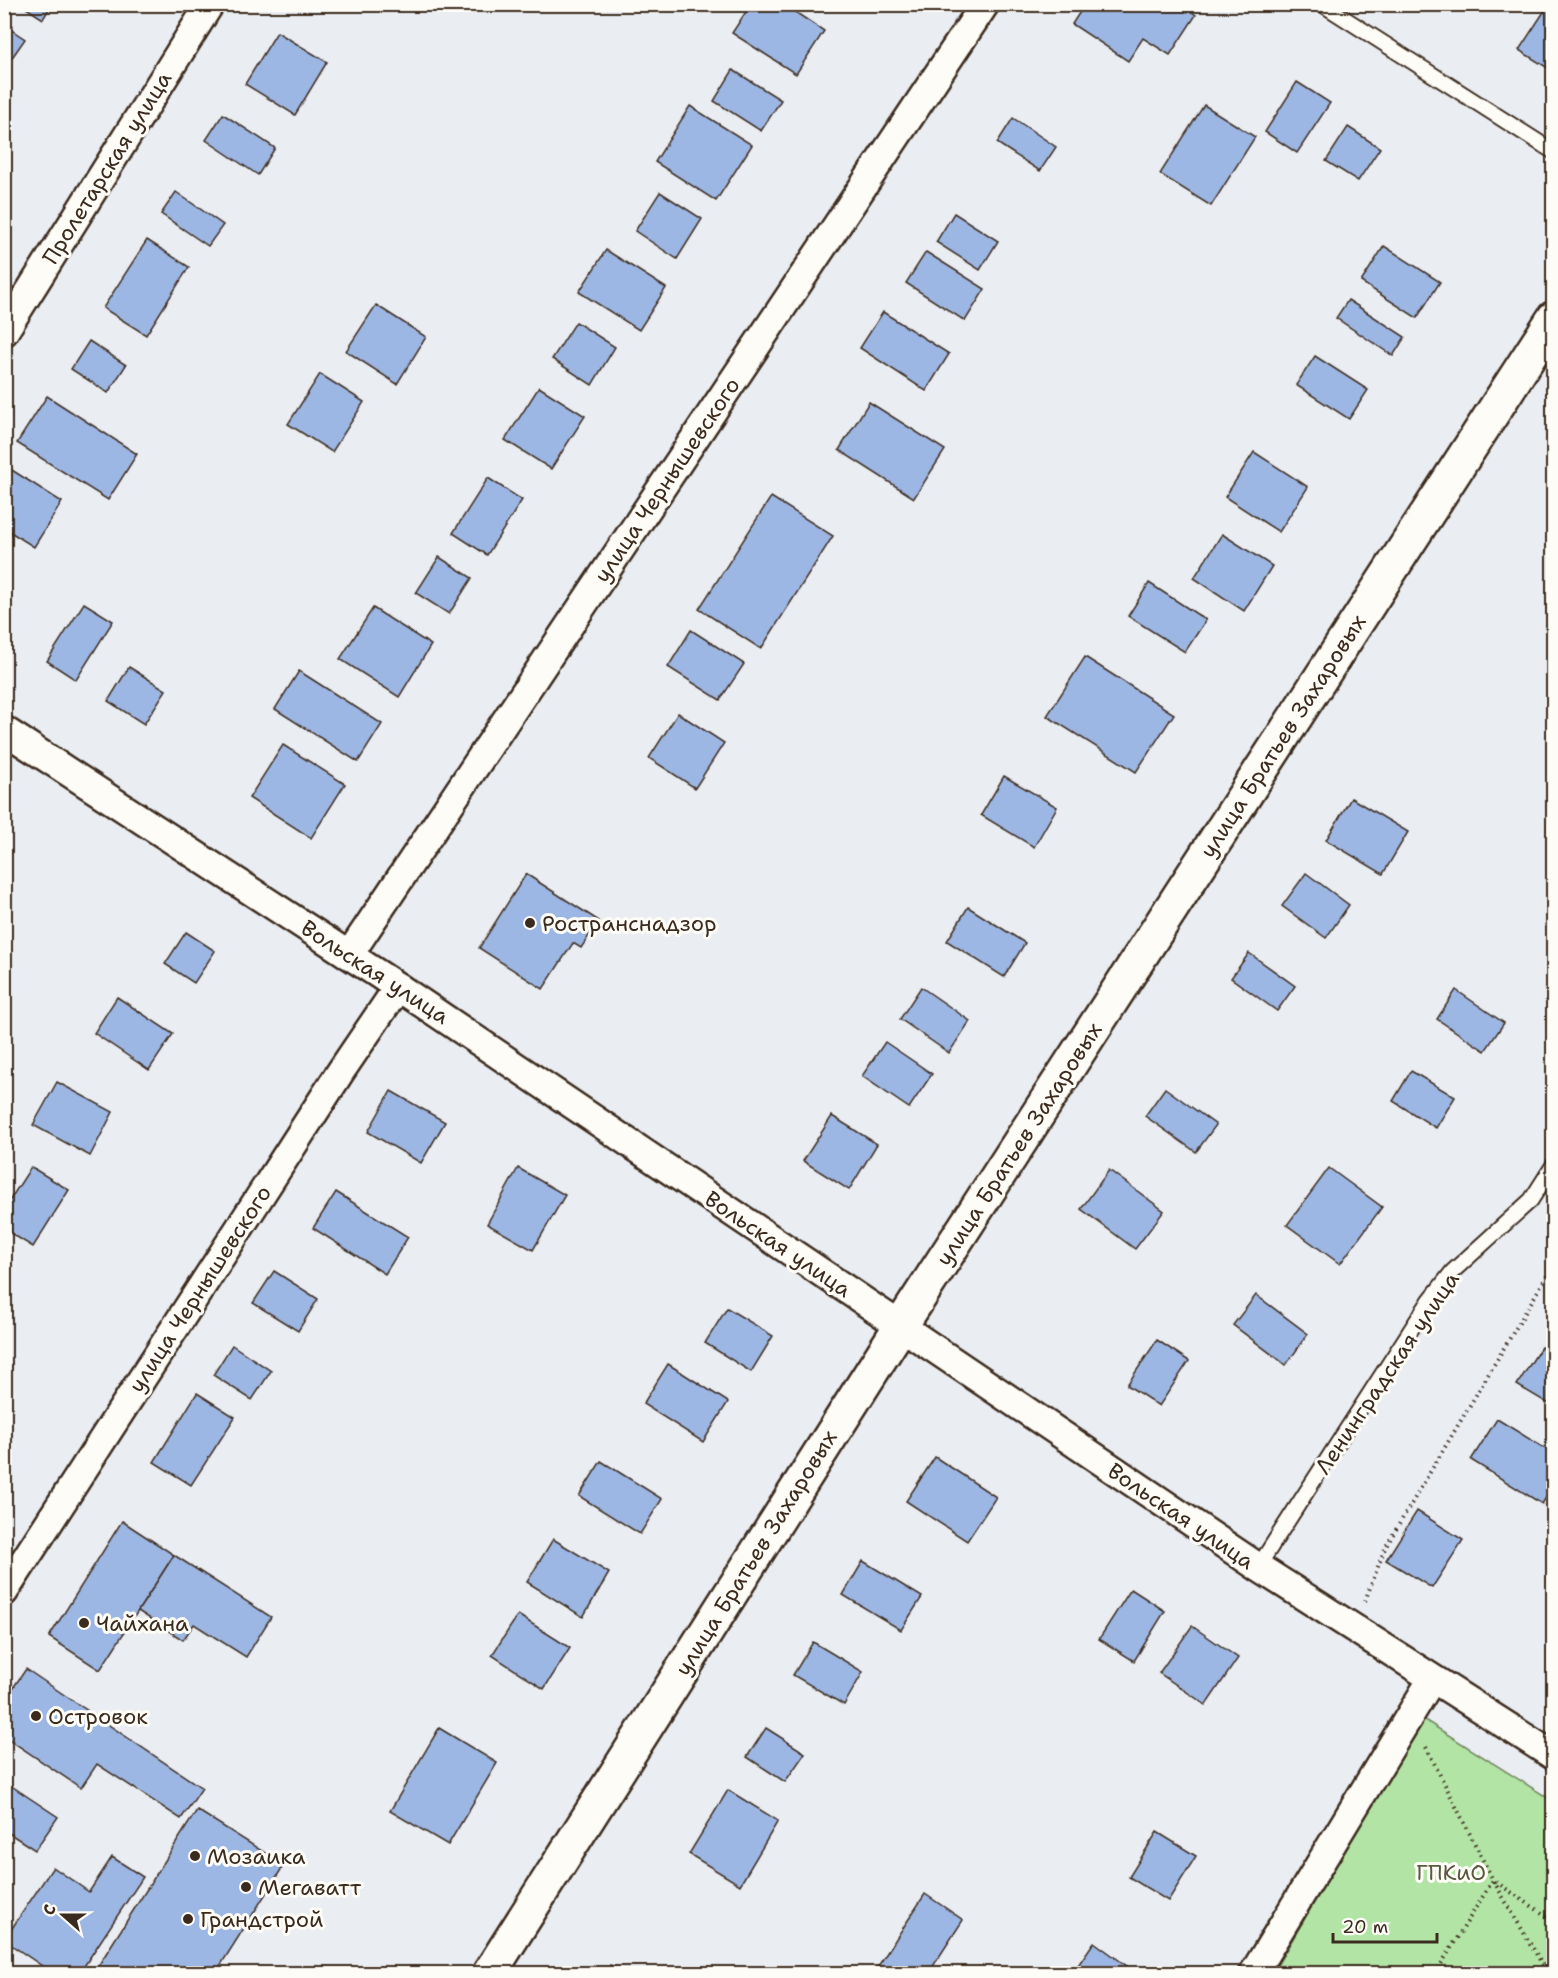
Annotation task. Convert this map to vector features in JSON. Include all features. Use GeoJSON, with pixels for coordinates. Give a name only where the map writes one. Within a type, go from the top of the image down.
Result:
{"type":"FeatureCollection","features":[{"type":"Feature","properties":{"kind":"main road","name":"улица Братьев Захаровых"},"geometry":{"type":"LineString","coordinates":[[489,1974],[900,1327],[1554,318]]}},
{"type":"Feature","properties":{"kind":"street","name":"Пролетарская улица"},"geometry":{"type":"LineString","coordinates":[[4,332],[210,4]]}},
{"type":"Feature","properties":{"kind":"street","name":"улица Чернышевского"},"geometry":{"type":"LineString","coordinates":[[349,955],[985,4]]}},
{"type":"Feature","properties":{"kind":"street","name":"Вольская улица"},"geometry":{"type":"LineString","coordinates":[[4,730],[398,987],[1258,1567],[1554,1756]]}},
{"type":"Feature","properties":{"kind":"street","name":"улица Чернышевского"},"geometry":{"type":"LineString","coordinates":[[4,1592],[341,1071],[398,987]]}},
{"type":"Feature","properties":{"kind":"street"},"geometry":{"type":"LineString","coordinates":[[1253,1974],[1432,1679]]}},
{"type":"Feature","properties":{"kind":"lane"},"geometry":{"type":"LineString","coordinates":[[1322,4],[1554,152]]}},
{"type":"Feature","properties":{"kind":"lane","name":"Ленинградская улица"},"geometry":{"type":"LineString","coordinates":[[1258,1567],[1430,1300],[1452,1272],[1531,1200],[1554,1164]]}},
{"type":"Feature","properties":{"kind":"path"},"geometry":{"type":"LineString","coordinates":[[1354,1629],[1385,1548],[1554,1264]]}},
{"type":"Feature","properties":{"kind":"path"},"geometry":{"type":"LineString","coordinates":[[1410,1716],[1493,1880],[1548,1974]]}},
{"type":"Feature","properties":{"kind":"path"},"geometry":{"type":"LineString","coordinates":[[1493,1880],[1554,1921]]}},
{"type":"Feature","properties":{"kind":"path"},"geometry":{"type":"LineString","coordinates":[[1435,1974],[1493,1880]]}},
{"type":"Feature","properties":{"kind":"path"},"geometry":{"type":"LineString","coordinates":[[4,1963],[21,1974]]}},
{"type":"Feature","properties":{"kind":"green space","name":"ГПКиО"},"geometry":{"type":"Polygon","coordinates":[[[1423,1719],[1553,1801],[1553,1973],[1272,1974],[1423,1719]]]}},
{"type":"Feature","properties":{"kind":"building"},"geometry":{"type":"Polygon","coordinates":[[[20,4],[52,4],[43,19],[20,4]]]}},
{"type":"Feature","properties":{"kind":"building"},"geometry":{"type":"Polygon","coordinates":[[[751,4],[783,4],[824,31],[796,74],[732,33],[751,4]]]}},
{"type":"Feature","properties":{"kind":"building"},"geometry":{"type":"Polygon","coordinates":[[[1085,4],[1180,4],[1196,15],[1170,55],[1143,38],[1128,61],[1072,24],[1085,4]]]}},
{"type":"Feature","properties":{"kind":"building"},"geometry":{"type":"Polygon","coordinates":[[[1549,4],[1554,4],[1554,72],[1519,50],[1549,4]]]}},
{"type":"Feature","properties":{"kind":"building"},"geometry":{"type":"Polygon","coordinates":[[[4,25],[25,39],[4,69],[4,25]]]}},
{"type":"Feature","properties":{"kind":"building"},"geometry":{"type":"Polygon","coordinates":[[[277,32],[327,62],[295,115],[245,84],[277,32]]]}},
{"type":"Feature","properties":{"kind":"building"},"geometry":{"type":"Polygon","coordinates":[[[733,70],[781,100],[761,131],[714,101],[733,70]]]}},
{"type":"Feature","properties":{"kind":"building"},"geometry":{"type":"Polygon","coordinates":[[[1297,82],[1330,103],[1297,153],[1265,132],[1297,82]]]}},
{"type":"Feature","properties":{"kind":"building"},"geometry":{"type":"Polygon","coordinates":[[[1204,105],[1255,137],[1211,206],[1160,174],[1204,105]]]}},
{"type":"Feature","properties":{"kind":"building"},"geometry":{"type":"Polygon","coordinates":[[[690,106],[752,145],[716,201],[655,162],[690,106]]]}},
{"type":"Feature","properties":{"kind":"building"},"geometry":{"type":"Polygon","coordinates":[[[223,114],[275,148],[258,175],[206,140],[223,114]]]}},
{"type":"Feature","properties":{"kind":"building"},"geometry":{"type":"Polygon","coordinates":[[[1013,118],[1056,147],[1040,171],[997,143],[1013,118]]]}},
{"type":"Feature","properties":{"kind":"building"},"geometry":{"type":"Polygon","coordinates":[[[1348,127],[1380,148],[1358,181],[1326,161],[1348,127]]]}},
{"type":"Feature","properties":{"kind":"building"},"geometry":{"type":"Polygon","coordinates":[[[176,192],[223,225],[208,246],[161,214],[176,192]]]}},
{"type":"Feature","properties":{"kind":"building"},"geometry":{"type":"Polygon","coordinates":[[[660,192],[702,219],[677,259],[635,231],[660,192]]]}},
{"type":"Feature","properties":{"kind":"building"},"geometry":{"type":"Polygon","coordinates":[[[954,213],[998,241],[980,270],[936,242],[954,213]]]}},
{"type":"Feature","properties":{"kind":"building"},"geometry":{"type":"Polygon","coordinates":[[[147,240],[189,267],[146,335],[103,308],[147,240]]]}},
{"type":"Feature","properties":{"kind":"building"},"geometry":{"type":"Polygon","coordinates":[[[1384,246],[1440,282],[1417,318],[1361,282],[1384,246]]]}},
{"type":"Feature","properties":{"kind":"building"},"geometry":{"type":"Polygon","coordinates":[[[606,250],[666,288],[639,330],[579,292],[606,250]]]}},
{"type":"Feature","properties":{"kind":"building"},"geometry":{"type":"Polygon","coordinates":[[[926,252],[985,289],[965,321],[906,283],[926,252]]]}},
{"type":"Feature","properties":{"kind":"building"},"geometry":{"type":"Polygon","coordinates":[[[1348,300],[1405,337],[1393,356],[1336,318],[1348,300]]]}},
{"type":"Feature","properties":{"kind":"building"},"geometry":{"type":"Polygon","coordinates":[[[376,305],[426,337],[397,384],[346,351],[376,305]]]}},
{"type":"Feature","properties":{"kind":"building"},"geometry":{"type":"Polygon","coordinates":[[[883,312],[949,354],[926,391],[860,348],[883,312]]]}},
{"type":"Feature","properties":{"kind":"building"},"geometry":{"type":"Polygon","coordinates":[[[576,322],[615,347],[592,385],[552,359],[576,322]]]}},
{"type":"Feature","properties":{"kind":"building"},"geometry":{"type":"Polygon","coordinates":[[[89,341],[126,365],[108,393],[71,369],[89,341]]]}},
{"type":"Feature","properties":{"kind":"building"},"geometry":{"type":"Polygon","coordinates":[[[1315,356],[1368,390],[1349,419],[1296,385],[1315,356]]]}},
{"type":"Feature","properties":{"kind":"building"},"geometry":{"type":"Polygon","coordinates":[[[320,374],[364,402],[332,452],[288,424],[320,374]]]}},
{"type":"Feature","properties":{"kind":"building"},"geometry":{"type":"Polygon","coordinates":[[[539,387],[585,416],[551,469],[505,440],[539,387]]]}},
{"type":"Feature","properties":{"kind":"building"},"geometry":{"type":"Polygon","coordinates":[[[47,396],[137,454],[108,500],[17,443],[47,396]]]}},
{"type":"Feature","properties":{"kind":"building"},"geometry":{"type":"Polygon","coordinates":[[[869,402],[945,450],[914,498],[839,450],[869,402]]]}},
{"type":"Feature","properties":{"kind":"building"},"geometry":{"type":"Polygon","coordinates":[[[1254,452],[1308,487],[1279,532],[1225,497],[1254,452]]]}},
{"type":"Feature","properties":{"kind":"building"},"geometry":{"type":"Polygon","coordinates":[[[4,465],[62,502],[34,547],[4,528],[4,465]]]}},
{"type":"Feature","properties":{"kind":"building"},"geometry":{"type":"Polygon","coordinates":[[[488,478],[522,500],[487,555],[453,533],[488,478]]]}},
{"type":"Feature","properties":{"kind":"building"},"geometry":{"type":"Polygon","coordinates":[[[771,497],[833,536],[761,649],[699,609],[771,497]]]}},
{"type":"Feature","properties":{"kind":"building"},"geometry":{"type":"Polygon","coordinates":[[[1222,534],[1272,566],[1244,611],[1194,578],[1222,534]]]}},
{"type":"Feature","properties":{"kind":"building"},"geometry":{"type":"Polygon","coordinates":[[[439,557],[472,578],[449,614],[416,593],[439,557]]]}},
{"type":"Feature","properties":{"kind":"building"},"geometry":{"type":"Polygon","coordinates":[[[1149,583],[1206,620],[1185,652],[1128,616],[1149,583]]]}},
{"type":"Feature","properties":{"kind":"building"},"geometry":{"type":"Polygon","coordinates":[[[84,603],[113,621],[76,680],[47,661],[84,603]]]}},
{"type":"Feature","properties":{"kind":"building"},"geometry":{"type":"Polygon","coordinates":[[[373,608],[431,645],[399,697],[340,659],[373,608]]]}},
{"type":"Feature","properties":{"kind":"building"},"geometry":{"type":"Polygon","coordinates":[[[691,630],[744,664],[720,700],[668,667],[691,630]]]}},
{"type":"Feature","properties":{"kind":"building"},"geometry":{"type":"Polygon","coordinates":[[[1085,657],[1174,714],[1136,772],[1047,716],[1085,657]]]}},
{"type":"Feature","properties":{"kind":"building"},"geometry":{"type":"Polygon","coordinates":[[[129,667],[166,690],[144,724],[108,701],[129,667]]]}},
{"type":"Feature","properties":{"kind":"building"},"geometry":{"type":"Polygon","coordinates":[[[299,671],[382,724],[358,762],[275,709],[299,671]]]}},
{"type":"Feature","properties":{"kind":"building"},"geometry":{"type":"Polygon","coordinates":[[[678,713],[724,743],[695,788],[649,758],[678,713]]]}},
{"type":"Feature","properties":{"kind":"building"},"geometry":{"type":"Polygon","coordinates":[[[283,745],[345,784],[311,838],[249,798],[283,745]]]}},
{"type":"Feature","properties":{"kind":"building"},"geometry":{"type":"Polygon","coordinates":[[[1004,776],[1057,807],[1034,847],[981,815],[1004,776]]]}},
{"type":"Feature","properties":{"kind":"building"},"geometry":{"type":"Polygon","coordinates":[[[1351,798],[1408,832],[1383,874],[1326,840],[1351,798]]]}},
{"type":"Feature","properties":{"kind":"building"},"geometry":{"type":"Polygon","coordinates":[[[1306,873],[1349,905],[1326,938],[1282,906],[1306,873]]]}},
{"type":"Feature","properties":{"kind":"building"},"geometry":{"type":"Polygon","coordinates":[[[526,874],[599,921],[581,948],[573,943],[543,989],[479,948],[526,874]]]}},
{"type":"Feature","properties":{"kind":"building"},"geometry":{"type":"Polygon","coordinates":[[[968,907],[1025,943],[1004,977],[947,941],[968,907]]]}},
{"type":"Feature","properties":{"kind":"building"},"geometry":{"type":"Polygon","coordinates":[[[186,932],[215,951],[194,983],[165,964],[186,932]]]}},
{"type":"Feature","properties":{"kind":"building"},"geometry":{"type":"Polygon","coordinates":[[[1249,953],[1295,986],[1277,1011],[1231,978],[1249,953]]]}},
{"type":"Feature","properties":{"kind":"building"},"geometry":{"type":"Polygon","coordinates":[[[921,987],[970,1021],[949,1053],[900,1019],[921,987]]]}},
{"type":"Feature","properties":{"kind":"building"},"geometry":{"type":"Polygon","coordinates":[[[1456,990],[1504,1023],[1485,1051],[1437,1019],[1456,990]]]}},
{"type":"Feature","properties":{"kind":"building"},"geometry":{"type":"Polygon","coordinates":[[[117,997],[173,1034],[149,1070],[94,1033],[117,997]]]}},
{"type":"Feature","properties":{"kind":"building"},"geometry":{"type":"Polygon","coordinates":[[[885,1042],[932,1074],[909,1108],[862,1076],[885,1042]]]}},
{"type":"Feature","properties":{"kind":"building"},"geometry":{"type":"Polygon","coordinates":[[[1411,1071],[1455,1097],[1436,1128],[1393,1101],[1411,1071]]]}},
{"type":"Feature","properties":{"kind":"building"},"geometry":{"type":"Polygon","coordinates":[[[57,1082],[113,1112],[90,1156],[33,1125],[57,1082]]]}},
{"type":"Feature","properties":{"kind":"building"},"geometry":{"type":"Polygon","coordinates":[[[1165,1088],[1216,1125],[1196,1152],[1145,1116],[1165,1088]]]}},
{"type":"Feature","properties":{"kind":"building"},"geometry":{"type":"Polygon","coordinates":[[[391,1091],[445,1122],[421,1163],[368,1132],[391,1091]]]}},
{"type":"Feature","properties":{"kind":"building"},"geometry":{"type":"Polygon","coordinates":[[[832,1116],[877,1144],[849,1190],[803,1161],[832,1116]]]}},
{"type":"Feature","properties":{"kind":"building"},"geometry":{"type":"Polygon","coordinates":[[[31,1167],[69,1190],[33,1247],[4,1229],[4,1209],[31,1167]]]}},
{"type":"Feature","properties":{"kind":"building"},"geometry":{"type":"Polygon","coordinates":[[[518,1168],[565,1195],[533,1250],[487,1224],[518,1168]]]}},
{"type":"Feature","properties":{"kind":"building"},"geometry":{"type":"Polygon","coordinates":[[[1329,1168],[1382,1207],[1340,1264],[1287,1225],[1329,1168]]]}},
{"type":"Feature","properties":{"kind":"building"},"geometry":{"type":"Polygon","coordinates":[[[1109,1170],[1164,1211],[1135,1249],[1081,1209],[1109,1170]]]}},
{"type":"Feature","properties":{"kind":"building"},"geometry":{"type":"Polygon","coordinates":[[[336,1192],[408,1237],[385,1274],[313,1228],[336,1192]]]}},
{"type":"Feature","properties":{"kind":"building"},"geometry":{"type":"Polygon","coordinates":[[[274,1271],[318,1299],[298,1331],[253,1303],[274,1271]]]}},
{"type":"Feature","properties":{"kind":"building"},"geometry":{"type":"Polygon","coordinates":[[[1256,1295],[1308,1334],[1286,1365],[1233,1325],[1256,1295]]]}},
{"type":"Feature","properties":{"kind":"building"},"geometry":{"type":"Polygon","coordinates":[[[727,1308],[773,1336],[751,1372],[705,1343],[727,1308]]]}},
{"type":"Feature","properties":{"kind":"building"},"geometry":{"type":"Polygon","coordinates":[[[1157,1340],[1189,1361],[1159,1406],[1127,1385],[1157,1340]]]}},
{"type":"Feature","properties":{"kind":"building"},"geometry":{"type":"Polygon","coordinates":[[[232,1345],[271,1371],[252,1400],[213,1375],[232,1345]]]}},
{"type":"Feature","properties":{"kind":"building"},"geometry":{"type":"Polygon","coordinates":[[[1541,1347],[1554,1354],[1554,1407],[1517,1385],[1541,1347]]]}},
{"type":"Feature","properties":{"kind":"building"},"geometry":{"type":"Polygon","coordinates":[[[668,1364],[728,1402],[703,1442],[643,1404],[668,1364]]]}},
{"type":"Feature","properties":{"kind":"building"},"geometry":{"type":"Polygon","coordinates":[[[197,1393],[235,1417],[191,1485],[154,1462],[197,1393]]]}},
{"type":"Feature","properties":{"kind":"building"},"geometry":{"type":"Polygon","coordinates":[[[1497,1419],[1554,1454],[1554,1485],[1542,1504],[1471,1460],[1497,1419]]]}},
{"type":"Feature","properties":{"kind":"building"},"geometry":{"type":"Polygon","coordinates":[[[935,1457],[996,1497],[967,1541],[906,1501],[935,1457]]]}},
{"type":"Feature","properties":{"kind":"building"},"geometry":{"type":"Polygon","coordinates":[[[601,1461],[662,1499],[640,1534],[579,1496],[601,1461]]]}},
{"type":"Feature","properties":{"kind":"building"},"geometry":{"type":"Polygon","coordinates":[[[1417,1511],[1463,1540],[1432,1588],[1386,1560],[1417,1511]]]}},
{"type":"Feature","properties":{"kind":"building"},"geometry":{"type":"Polygon","coordinates":[[[122,1521],[174,1555],[100,1670],[49,1637],[122,1521]]]}},
{"type":"Feature","properties":{"kind":"building"},"geometry":{"type":"Polygon","coordinates":[[[553,1539],[609,1573],[583,1617],[527,1582],[553,1539]]]}},
{"type":"Feature","properties":{"kind":"building"},"geometry":{"type":"Polygon","coordinates":[[[174,1555],[271,1617],[246,1657],[194,1624],[183,1640],[138,1611],[174,1555]]]}},
{"type":"Feature","properties":{"kind":"building"},"geometry":{"type":"Polygon","coordinates":[[[863,1561],[922,1597],[901,1630],[843,1595],[863,1561]]]}},
{"type":"Feature","properties":{"kind":"building"},"geometry":{"type":"Polygon","coordinates":[[[1131,1589],[1165,1611],[1134,1661],[1099,1639],[1131,1589]]]}},
{"type":"Feature","properties":{"kind":"building"},"geometry":{"type":"Polygon","coordinates":[[[518,1615],[570,1648],[544,1689],[492,1655],[518,1615]]]}},
{"type":"Feature","properties":{"kind":"building"},"geometry":{"type":"Polygon","coordinates":[[[1192,1626],[1238,1658],[1206,1705],[1159,1673],[1192,1626]]]}},
{"type":"Feature","properties":{"kind":"building"},"geometry":{"type":"Polygon","coordinates":[[[813,1642],[863,1672],[844,1705],[793,1675],[813,1642]]]}},
{"type":"Feature","properties":{"kind":"building"},"geometry":{"type":"Polygon","coordinates":[[[26,1669],[202,1788],[181,1819],[97,1764],[81,1788],[4,1736],[4,1701],[26,1669]]]}},
{"type":"Feature","properties":{"kind":"building"},"geometry":{"type":"Polygon","coordinates":[[[439,1728],[497,1763],[448,1845],[390,1811],[439,1728]]]}},
{"type":"Feature","properties":{"kind":"building"},"geometry":{"type":"Polygon","coordinates":[[[766,1728],[805,1753],[785,1782],[747,1757],[766,1728]]]}},
{"type":"Feature","properties":{"kind":"building"},"geometry":{"type":"Polygon","coordinates":[[[4,1781],[58,1817],[35,1850],[4,1830],[4,1781]]]}},
{"type":"Feature","properties":{"kind":"building"},"geometry":{"type":"Polygon","coordinates":[[[728,1790],[778,1821],[740,1885],[689,1854],[728,1790]]]}},
{"type":"Feature","properties":{"kind":"building","name":"Грандстрой"},"geometry":{"type":"Polygon","coordinates":[[[197,1810],[284,1865],[215,1974],[93,1974],[197,1810]]]}},
{"type":"Feature","properties":{"kind":"building"},"geometry":{"type":"Polygon","coordinates":[[[1157,1832],[1196,1856],[1168,1901],[1129,1877],[1157,1832]]]}},
{"type":"Feature","properties":{"kind":"building"},"geometry":{"type":"Polygon","coordinates":[[[112,1857],[143,1877],[79,1974],[54,1974],[4,1940],[53,1867],[89,1892],[112,1857]]]}},
{"type":"Feature","properties":{"kind":"building"},"geometry":{"type":"Polygon","coordinates":[[[925,1894],[963,1920],[928,1974],[873,1974],[925,1894]]]}},
{"type":"Feature","properties":{"kind":"building"},"geometry":{"type":"Polygon","coordinates":[[[1094,1942],[1138,1974],[1072,1974],[1094,1942]]]}},
{"type":"Feature","properties":{"kind":"building"},"geometry":{"type":"Polygon","coordinates":[[[610,1965],[627,1974],[606,1974],[610,1965]]]}},
{"type":"Feature","properties":{"kind":"place","name":"Ространснадзор"},"geometry":{"type":"Point","coordinates":[530,923]}},
{"type":"Feature","properties":{"kind":"place","name":"Чайхана"},"geometry":{"type":"Point","coordinates":[84,1623]}},
{"type":"Feature","properties":{"kind":"place","name":"Островок"},"geometry":{"type":"Point","coordinates":[36,1716]}},
{"type":"Feature","properties":{"kind":"place","name":"Мозаика"},"geometry":{"type":"Point","coordinates":[195,1856]}},
{"type":"Feature","properties":{"kind":"place","name":"Мегаватт"},"geometry":{"type":"Point","coordinates":[246,1887]}},
{"type":"Feature","properties":{"kind":"place","name":"Грандстрой"},"geometry":{"type":"Point","coordinates":[188,1919]}}]}
